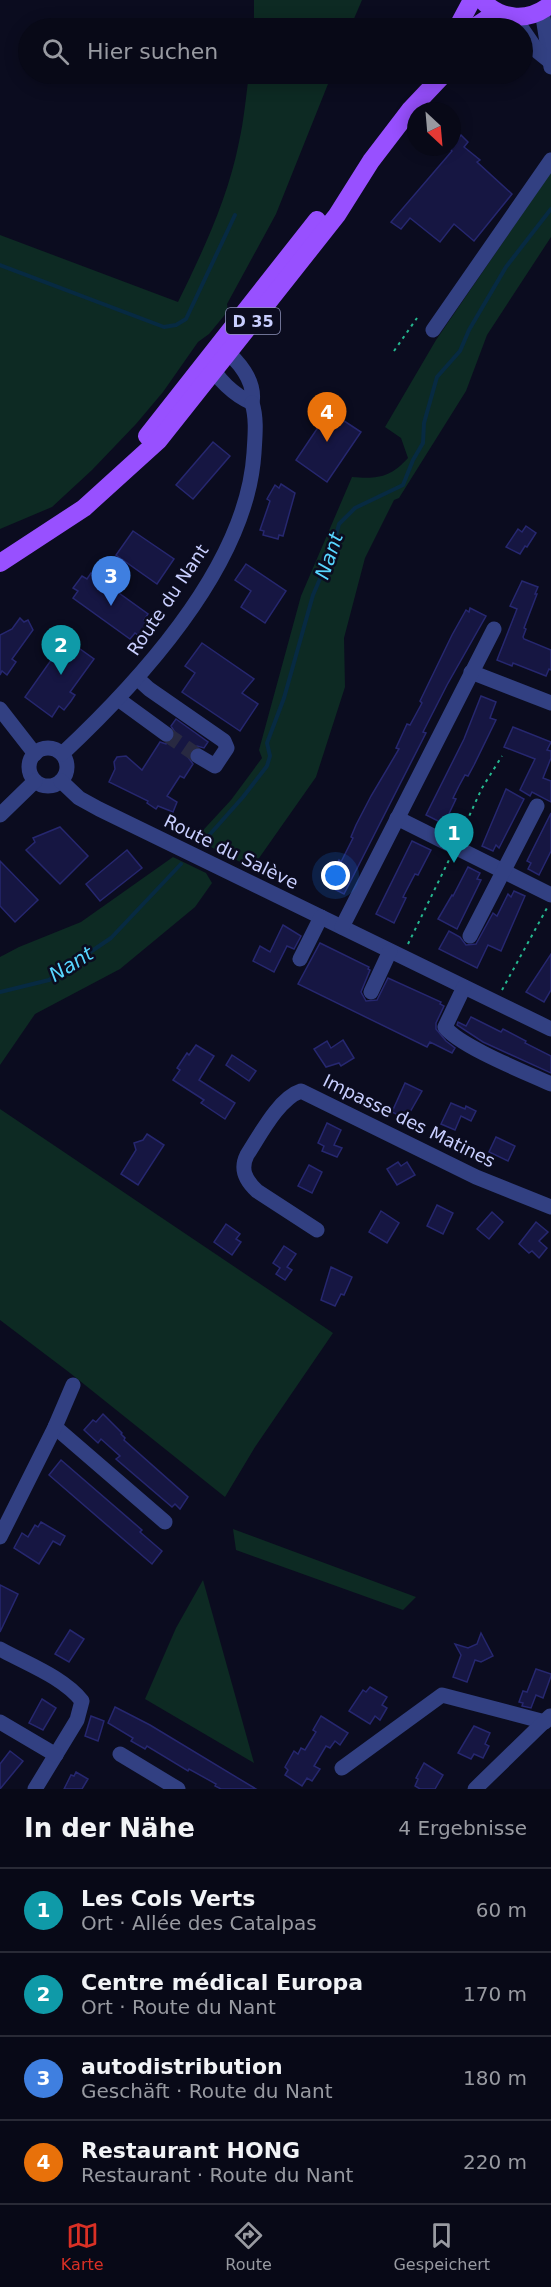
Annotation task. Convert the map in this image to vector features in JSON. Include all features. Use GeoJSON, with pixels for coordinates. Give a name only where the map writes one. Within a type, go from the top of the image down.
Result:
{"type":"FeatureCollection","features":[{"type":"Feature","properties":{"kind":"main road"},"geometry":{"type":"LineString","coordinates":[[462,18],[472,0]]}},
{"type":"Feature","properties":{"kind":"main road"},"geometry":{"type":"LineString","coordinates":[[482,0],[495,11],[509,16]]}},
{"type":"Feature","properties":{"kind":"main road"},"geometry":{"type":"LineString","coordinates":[[488,18],[534,15],[547,8]]}},
{"type":"Feature","properties":{"kind":"main road","name":"D 35"},"geometry":{"type":"LineString","coordinates":[[414,102],[424,84]]}},
{"type":"Feature","properties":{"kind":"main road","name":"D 35"},"geometry":{"type":"LineString","coordinates":[[418,102],[435,84]]}},
{"type":"Feature","properties":{"kind":"main road","name":"D 35"},"geometry":{"type":"LineString","coordinates":[[0,563],[84,508],[123,470],[151,431],[210,366],[336,214],[371,161],[407,114]]}},
{"type":"Feature","properties":{"kind":"street"},"geometry":{"type":"LineString","coordinates":[[547,8],[550,63]]}},
{"type":"Feature","properties":{"kind":"street"},"geometry":{"type":"LineString","coordinates":[[533,46],[550,63]]}},
{"type":"Feature","properties":{"kind":"street"},"geometry":{"type":"LineString","coordinates":[[433,330],[551,160]]}},
{"type":"Feature","properties":{"kind":"street","name":"Route du Nant"},"geometry":{"type":"LineString","coordinates":[[62,754],[137,678],[199,595],[234,534],[247,496],[254,459],[255,419],[252,403],[254,392],[250,382],[224,348]]}},
{"type":"Feature","properties":{"kind":"street"},"geometry":{"type":"LineString","coordinates":[[210,366],[235,393],[252,403]]}},
{"type":"Feature","properties":{"kind":"street"},"geometry":{"type":"LineString","coordinates":[[342,927],[494,629]]}},
{"type":"Feature","properties":{"kind":"street"},"geometry":{"type":"LineString","coordinates":[[471,672],[551,703]]}},
{"type":"Feature","properties":{"kind":"street"},"geometry":{"type":"LineString","coordinates":[[137,678],[149,689],[224,741],[227,748],[215,766],[198,756]]}},
{"type":"Feature","properties":{"kind":"street"},"geometry":{"type":"LineString","coordinates":[[118,699],[166,734]]}},
{"type":"Feature","properties":{"kind":"street"},"geometry":{"type":"LineString","coordinates":[[0,709],[35,754]]}},
{"type":"Feature","properties":{"kind":"street"},"geometry":{"type":"LineString","coordinates":[[47,748],[62,754],[67,766],[66,774],[61,781],[50,786],[35,781],[29,767],[35,754],[47,748]]}},
{"type":"Feature","properties":{"kind":"street"},"geometry":{"type":"LineString","coordinates":[[0,815],[35,781]]}},
{"type":"Feature","properties":{"kind":"street","name":"Route du Salève"},"geometry":{"type":"LineString","coordinates":[[61,781],[79,798],[99,809],[551,1029]]}},
{"type":"Feature","properties":{"kind":"street"},"geometry":{"type":"LineString","coordinates":[[470,936],[537,806]]}},
{"type":"Feature","properties":{"kind":"street"},"geometry":{"type":"LineString","coordinates":[[397,818],[551,895]]}},
{"type":"Feature","properties":{"kind":"street"},"geometry":{"type":"LineString","coordinates":[[300,959],[321,917]]}},
{"type":"Feature","properties":{"kind":"street"},"geometry":{"type":"LineString","coordinates":[[371,992],[390,951]]}},
{"type":"Feature","properties":{"kind":"street"},"geometry":{"type":"LineString","coordinates":[[464,987],[444,1027],[448,1032],[483,1052],[551,1084]]}},
{"type":"Feature","properties":{"kind":"street","name":"Impasse des Matines"},"geometry":{"type":"LineString","coordinates":[[317,1230],[257,1191],[248,1183],[244,1172],[243,1163],[247,1155],[282,1103],[288,1097],[301,1091],[476,1177],[551,1207]]}},
{"type":"Feature","properties":{"kind":"street"},"geometry":{"type":"LineString","coordinates":[[0,1537],[56,1427],[73,1385]]}},
{"type":"Feature","properties":{"kind":"street"},"geometry":{"type":"LineString","coordinates":[[56,1427],[165,1522]]}},
{"type":"Feature","properties":{"kind":"street"},"geometry":{"type":"LineString","coordinates":[[0,1649],[59,1682],[82,1701],[77,1720],[34,1789]]}},
{"type":"Feature","properties":{"kind":"street"},"geometry":{"type":"LineString","coordinates":[[342,1768],[442,1695],[548,1719]]}},
{"type":"Feature","properties":{"kind":"street"},"geometry":{"type":"LineString","coordinates":[[475,1789],[548,1719]]}},
{"type":"Feature","properties":{"kind":"street"},"geometry":{"type":"LineString","coordinates":[[0,1722],[56,1755]]}},
{"type":"Feature","properties":{"kind":"street"},"geometry":{"type":"LineString","coordinates":[[120,1754],[178,1789]]}},
{"type":"Feature","properties":{"kind":"path"},"geometry":{"type":"LineString","coordinates":[[394,351],[417,318]]}},
{"type":"Feature","properties":{"kind":"path"},"geometry":{"type":"LineString","coordinates":[[501,992],[551,901]]}},
{"type":"Feature","properties":{"kind":"green space"},"geometry":{"type":"Polygon","coordinates":[[[254,0],[362,0],[354,18],[254,18],[254,0]]]}},
{"type":"Feature","properties":{"kind":"green space"},"geometry":{"type":"Polygon","coordinates":[[[248,84],[328,84],[276,214],[227,304],[228,311],[209,334],[198,342],[163,392],[136,424],[92,470],[52,507],[0,529],[0,235],[178,302],[221,204],[234,163],[244,117],[248,84]]]}},
{"type":"Feature","properties":{"kind":"green space"},"geometry":{"type":"Polygon","coordinates":[[[551,172],[551,237],[487,335],[466,391],[399,498],[394,500],[365,558],[344,638],[345,687],[316,777],[252,868],[195,839],[231,800],[262,758],[259,750],[301,596],[352,477],[383,476],[395,470],[408,458],[401,438],[385,427],[436,340],[551,172]]]}},
{"type":"Feature","properties":{"kind":"green space"},"geometry":{"type":"Polygon","coordinates":[[[173,857],[206,873],[212,883],[195,907],[120,969],[35,1014],[0,1065],[0,957],[81,922],[173,857]]]}},
{"type":"Feature","properties":{"kind":"green space"},"geometry":{"type":"Polygon","coordinates":[[[0,1109],[333,1333],[255,1447],[225,1497],[0,1320],[0,1109]]]}},
{"type":"Feature","properties":{"kind":"green space"},"geometry":{"type":"Polygon","coordinates":[[[233,1529],[416,1597],[403,1610],[236,1550],[233,1529]]]}},
{"type":"Feature","properties":{"kind":"green space"},"geometry":{"type":"Polygon","coordinates":[[[203,1580],[254,1763],[145,1699],[176,1628],[203,1580]]]}},
{"type":"Feature","properties":{"kind":"building"},"geometry":{"type":"Polygon","coordinates":[[[461,135],[468,142],[464,147],[480,160],[477,162],[512,194],[474,241],[454,224],[440,242],[410,218],[401,229],[391,222],[448,156],[461,156],[461,135]]]}},
{"type":"Feature","properties":{"kind":"building"},"geometry":{"type":"Polygon","coordinates":[[[329,411],[361,432],[327,482],[296,460],[329,411]]]}},
{"type":"Feature","properties":{"kind":"building"},"geometry":{"type":"Polygon","coordinates":[[[213,442],[230,456],[193,499],[176,485],[213,442]]]}},
{"type":"Feature","properties":{"kind":"building"},"geometry":{"type":"Polygon","coordinates":[[[281,484],[295,493],[283,536],[279,535],[278,539],[263,535],[264,531],[260,530],[270,501],[267,499],[275,485],[279,488],[281,484]]]}},
{"type":"Feature","properties":{"kind":"building"},"geometry":{"type":"Polygon","coordinates":[[[526,526],[536,533],[527,547],[525,546],[520,554],[506,547],[518,529],[522,532],[526,526]]]}},
{"type":"Feature","properties":{"kind":"building"},"geometry":{"type":"Polygon","coordinates":[[[133,531],[174,559],[157,584],[116,555],[133,531]]]}},
{"type":"Feature","properties":{"kind":"building"},"geometry":{"type":"Polygon","coordinates":[[[246,564],[286,591],[265,623],[241,607],[251,591],[235,580],[246,564]]]}},
{"type":"Feature","properties":{"kind":"building"},"geometry":{"type":"Polygon","coordinates":[[[91,573],[148,614],[144,620],[148,624],[139,636],[135,633],[130,639],[73,598],[78,591],[73,588],[82,576],[87,579],[91,573]]]}},
{"type":"Feature","properties":{"kind":"building"},"geometry":{"type":"Polygon","coordinates":[[[522,581],[538,587],[523,637],[551,650],[551,670],[549,669],[546,676],[513,663],[512,666],[497,660],[517,609],[510,606],[522,581]]]}},
{"type":"Feature","properties":{"kind":"building"},"geometry":{"type":"Polygon","coordinates":[[[470,608],[486,616],[447,685],[423,732],[426,733],[344,894],[326,885],[339,860],[341,862],[371,796],[399,749],[396,748],[407,724],[410,725],[422,703],[420,701],[452,635],[466,610],[469,612],[470,608]]]}},
{"type":"Feature","properties":{"kind":"building"},"geometry":{"type":"Polygon","coordinates":[[[20,618],[24,622],[28,620],[33,630],[12,659],[16,662],[7,675],[2,671],[0,675],[0,635],[12,629],[20,618]]]}},
{"type":"Feature","properties":{"kind":"building"},"geometry":{"type":"Polygon","coordinates":[[[66,639],[94,659],[70,692],[75,695],[71,701],[64,710],[59,706],[52,717],[25,697],[66,639]]]}},
{"type":"Feature","properties":{"kind":"building"},"geometry":{"type":"Polygon","coordinates":[[[202,643],[254,679],[242,693],[258,704],[240,731],[182,692],[195,673],[185,666],[202,643]]]}},
{"type":"Feature","properties":{"kind":"building"},"geometry":{"type":"Polygon","coordinates":[[[481,696],[496,702],[490,718],[496,720],[468,776],[465,775],[453,798],[456,799],[444,824],[426,815],[464,739],[481,696]]]}},
{"type":"Feature","properties":{"kind":"building"},"geometry":{"type":"Polygon","coordinates":[[[176,719],[208,742],[204,748],[197,746],[190,751],[188,757],[193,764],[184,778],[180,776],[167,796],[177,802],[173,812],[158,806],[156,809],[147,803],[148,801],[109,782],[117,757],[126,756],[142,770],[160,742],[166,744],[173,740],[176,734],[171,726],[176,719]]]}},
{"type":"Feature","properties":{"kind":"building"},"geometry":{"type":"Polygon","coordinates":[[[513,727],[551,742],[547,750],[551,751],[551,758],[543,778],[551,781],[551,802],[532,792],[530,796],[520,790],[535,759],[504,747],[513,727]]]}},
{"type":"Feature","properties":{"kind":"building"},"geometry":{"type":"Polygon","coordinates":[[[506,789],[524,799],[499,848],[496,845],[493,851],[482,846],[506,789]]]}},
{"type":"Feature","properties":{"kind":"building"},"geometry":{"type":"Polygon","coordinates":[[[551,813],[551,851],[539,875],[528,869],[531,863],[527,861],[551,813]]]}},
{"type":"Feature","properties":{"kind":"building"},"geometry":{"type":"Polygon","coordinates":[[[60,827],[88,856],[60,884],[26,850],[35,842],[33,838],[60,827]]]}},
{"type":"Feature","properties":{"kind":"building"},"geometry":{"type":"Polygon","coordinates":[[[412,841],[431,850],[403,897],[406,898],[394,923],[376,914],[412,841]]]}},
{"type":"Feature","properties":{"kind":"building"},"geometry":{"type":"Polygon","coordinates":[[[127,850],[142,868],[100,901],[86,884],[127,850]]]}},
{"type":"Feature","properties":{"kind":"building"},"geometry":{"type":"Polygon","coordinates":[[[0,861],[38,900],[15,922],[0,906],[0,861]]]}},
{"type":"Feature","properties":{"kind":"building"},"geometry":{"type":"Polygon","coordinates":[[[468,867],[480,873],[477,879],[481,880],[457,929],[438,919],[468,867]]]}},
{"type":"Feature","properties":{"kind":"building"},"geometry":{"type":"Polygon","coordinates":[[[514,891],[525,896],[501,951],[488,945],[477,968],[439,949],[449,931],[460,937],[466,945],[476,944],[493,913],[497,916],[508,894],[511,897],[514,891]]]}},
{"type":"Feature","properties":{"kind":"building"},"geometry":{"type":"Polygon","coordinates":[[[283,925],[301,936],[294,949],[287,946],[274,972],[253,961],[260,946],[270,952],[283,925]]]}},
{"type":"Feature","properties":{"kind":"building"},"geometry":{"type":"Polygon","coordinates":[[[320,943],[369,967],[370,970],[361,992],[366,1001],[377,1000],[388,978],[441,1002],[440,1004],[444,1006],[436,1023],[436,1029],[455,1048],[452,1053],[430,1042],[427,1047],[298,984],[320,943]]]}},
{"type":"Feature","properties":{"kind":"building"},"geometry":{"type":"Polygon","coordinates":[[[551,954],[551,990],[544,1002],[526,992],[551,954]]]}},
{"type":"Feature","properties":{"kind":"building"},"geometry":{"type":"Polygon","coordinates":[[[471,1017],[501,1032],[503,1029],[551,1056],[551,1073],[483,1042],[457,1025],[458,1022],[466,1026],[471,1017]]]}},
{"type":"Feature","properties":{"kind":"building"},"geometry":{"type":"Polygon","coordinates":[[[343,1040],[354,1058],[341,1066],[339,1063],[326,1067],[314,1049],[327,1041],[331,1048],[343,1040]]]}},
{"type":"Feature","properties":{"kind":"building"},"geometry":{"type":"Polygon","coordinates":[[[196,1045],[214,1056],[199,1080],[235,1103],[225,1119],[201,1103],[204,1100],[173,1080],[180,1070],[177,1068],[187,1053],[189,1055],[196,1045]]]}},
{"type":"Feature","properties":{"kind":"building"},"geometry":{"type":"Polygon","coordinates":[[[232,1055],[256,1071],[249,1081],[226,1065],[232,1055]]]}},
{"type":"Feature","properties":{"kind":"building"},"geometry":{"type":"Polygon","coordinates":[[[405,1083],[422,1091],[406,1119],[392,1112],[405,1083]]]}},
{"type":"Feature","properties":{"kind":"building"},"geometry":{"type":"Polygon","coordinates":[[[451,1103],[476,1111],[471,1121],[461,1116],[455,1130],[441,1124],[451,1103]]]}},
{"type":"Feature","properties":{"kind":"building"},"geometry":{"type":"Polygon","coordinates":[[[327,1123],[341,1130],[334,1145],[342,1148],[337,1157],[322,1151],[324,1146],[318,1143],[327,1123]]]}},
{"type":"Feature","properties":{"kind":"building"},"geometry":{"type":"Polygon","coordinates":[[[147,1134],[164,1145],[138,1185],[121,1174],[136,1150],[134,1143],[143,1140],[147,1134]]]}},
{"type":"Feature","properties":{"kind":"building"},"geometry":{"type":"Polygon","coordinates":[[[496,1137],[515,1146],[508,1161],[489,1152],[496,1137]]]}},
{"type":"Feature","properties":{"kind":"building"},"geometry":{"type":"Polygon","coordinates":[[[398,1162],[401,1166],[407,1162],[415,1175],[397,1185],[387,1169],[398,1162]]]}},
{"type":"Feature","properties":{"kind":"building"},"geometry":{"type":"Polygon","coordinates":[[[309,1165],[322,1172],[312,1193],[298,1186],[309,1165]]]}},
{"type":"Feature","properties":{"kind":"building"},"geometry":{"type":"Polygon","coordinates":[[[437,1205],[453,1213],[443,1234],[427,1226],[437,1205]]]}},
{"type":"Feature","properties":{"kind":"building"},"geometry":{"type":"Polygon","coordinates":[[[381,1211],[399,1223],[387,1243],[369,1232],[381,1211]]]}},
{"type":"Feature","properties":{"kind":"building"},"geometry":{"type":"Polygon","coordinates":[[[492,1212],[503,1222],[489,1239],[477,1229],[492,1212]]]}},
{"type":"Feature","properties":{"kind":"building"},"geometry":{"type":"Polygon","coordinates":[[[536,1222],[548,1232],[539,1241],[547,1248],[539,1258],[519,1244],[536,1222]]]}},
{"type":"Feature","properties":{"kind":"building"},"geometry":{"type":"Polygon","coordinates":[[[226,1224],[240,1234],[236,1239],[241,1242],[232,1255],[214,1242],[226,1224]]]}},
{"type":"Feature","properties":{"kind":"building"},"geometry":{"type":"Polygon","coordinates":[[[284,1246],[296,1254],[287,1267],[292,1270],[285,1280],[276,1274],[280,1268],[273,1263],[284,1246]]]}},
{"type":"Feature","properties":{"kind":"building"},"geometry":{"type":"Polygon","coordinates":[[[331,1267],[352,1277],[344,1295],[341,1294],[335,1306],[321,1300],[331,1267]]]}},
{"type":"Feature","properties":{"kind":"building"},"geometry":{"type":"Polygon","coordinates":[[[103,1414],[122,1433],[124,1440],[188,1497],[180,1509],[175,1504],[172,1507],[116,1459],[120,1456],[101,1439],[98,1443],[84,1430],[93,1420],[96,1422],[103,1414]]]}},
{"type":"Feature","properties":{"kind":"building"},"geometry":{"type":"Polygon","coordinates":[[[61,1460],[142,1530],[140,1532],[162,1551],[152,1564],[49,1475],[61,1460]]]}},
{"type":"Feature","properties":{"kind":"building"},"geometry":{"type":"Polygon","coordinates":[[[41,1522],[65,1536],[60,1545],[53,1541],[39,1564],[14,1548],[22,1533],[28,1537],[35,1525],[38,1527],[41,1522]]]}},
{"type":"Feature","properties":{"kind":"building"},"geometry":{"type":"Polygon","coordinates":[[[0,1585],[18,1594],[0,1632],[0,1585]]]}},
{"type":"Feature","properties":{"kind":"building"},"geometry":{"type":"Polygon","coordinates":[[[70,1630],[84,1639],[69,1662],[55,1654],[70,1630]]]}},
{"type":"Feature","properties":{"kind":"building"},"geometry":{"type":"Polygon","coordinates":[[[481,1633],[493,1656],[481,1662],[475,1660],[467,1682],[453,1677],[461,1655],[455,1644],[468,1648],[477,1644],[481,1633]]]}},
{"type":"Feature","properties":{"kind":"building"},"geometry":{"type":"Polygon","coordinates":[[[536,1669],[551,1674],[543,1698],[536,1695],[531,1708],[522,1706],[523,1703],[519,1702],[523,1691],[527,1692],[536,1669]]]}},
{"type":"Feature","properties":{"kind":"building"},"geometry":{"type":"Polygon","coordinates":[[[370,1687],[387,1697],[382,1705],[387,1708],[380,1720],[375,1716],[370,1724],[349,1711],[363,1690],[366,1692],[370,1687]]]}},
{"type":"Feature","properties":{"kind":"building"},"geometry":{"type":"Polygon","coordinates":[[[42,1699],[56,1708],[43,1730],[29,1723],[42,1699]]]}},
{"type":"Feature","properties":{"kind":"building"},"geometry":{"type":"Polygon","coordinates":[[[115,1707],[150,1725],[256,1789],[221,1789],[215,1786],[216,1784],[189,1769],[188,1771],[147,1746],[145,1749],[131,1741],[133,1738],[108,1723],[115,1707]]]}},
{"type":"Feature","properties":{"kind":"building"},"geometry":{"type":"Polygon","coordinates":[[[91,1716],[104,1721],[98,1741],[85,1736],[91,1716]]]}},
{"type":"Feature","properties":{"kind":"building"},"geometry":{"type":"Polygon","coordinates":[[[321,1716],[348,1733],[340,1745],[335,1741],[330,1748],[326,1746],[314,1766],[320,1769],[312,1781],[307,1778],[302,1786],[285,1775],[288,1770],[285,1767],[294,1751],[298,1754],[301,1748],[305,1750],[316,1732],[313,1730],[321,1716]]]}},
{"type":"Feature","properties":{"kind":"building"},"geometry":{"type":"Polygon","coordinates":[[[474,1726],[490,1733],[485,1744],[489,1746],[483,1758],[474,1754],[471,1759],[458,1753],[474,1726]]]}},
{"type":"Feature","properties":{"kind":"building"},"geometry":{"type":"Polygon","coordinates":[[[10,1751],[23,1761],[0,1789],[0,1764],[10,1751]]]}},
{"type":"Feature","properties":{"kind":"building"},"geometry":{"type":"Polygon","coordinates":[[[424,1763],[443,1775],[435,1789],[420,1789],[415,1786],[418,1779],[416,1778],[424,1763]]]}},
{"type":"Feature","properties":{"kind":"building"},"geometry":{"type":"Polygon","coordinates":[[[76,1772],[88,1779],[82,1789],[64,1789],[71,1775],[74,1776],[76,1772]]]}},
{"type":"Feature","properties":{"kind":"waterway","name":"Nant"},"geometry":{"type":"LineString","coordinates":[[204,841],[267,766],[270,756],[267,743],[284,698],[313,595],[332,551],[339,524],[355,508],[403,485],[423,443],[424,423],[437,377],[460,351],[469,330],[506,267],[551,209]]}},
{"type":"Feature","properties":{"kind":"waterway"},"geometry":{"type":"LineString","coordinates":[[0,265],[164,327],[176,325],[186,319],[235,215]]}},
{"type":"Feature","properties":{"kind":"waterway","name":"Nant"},"geometry":{"type":"LineString","coordinates":[[0,992],[49,980],[111,938],[181,864]]}},
{"type":"Feature","properties":{"kind":"tunnel"},"geometry":{"type":"LineString","coordinates":[[166,734],[198,756]]}},
{"type":"Feature","properties":{"kind":"place","name":"Restaurant HONG"},"geometry":{"type":"Point","coordinates":[327,442]}},
{"type":"Feature","properties":{"kind":"place","name":"autodistribution"},"geometry":{"type":"Point","coordinates":[111,606]}},
{"type":"Feature","properties":{"kind":"place","name":"Centre médical Europa"},"geometry":{"type":"Point","coordinates":[61,675]}},
{"type":"Feature","properties":{"kind":"place","name":"Les Cols Verts"},"geometry":{"type":"Point","coordinates":[454,863]}}]}
